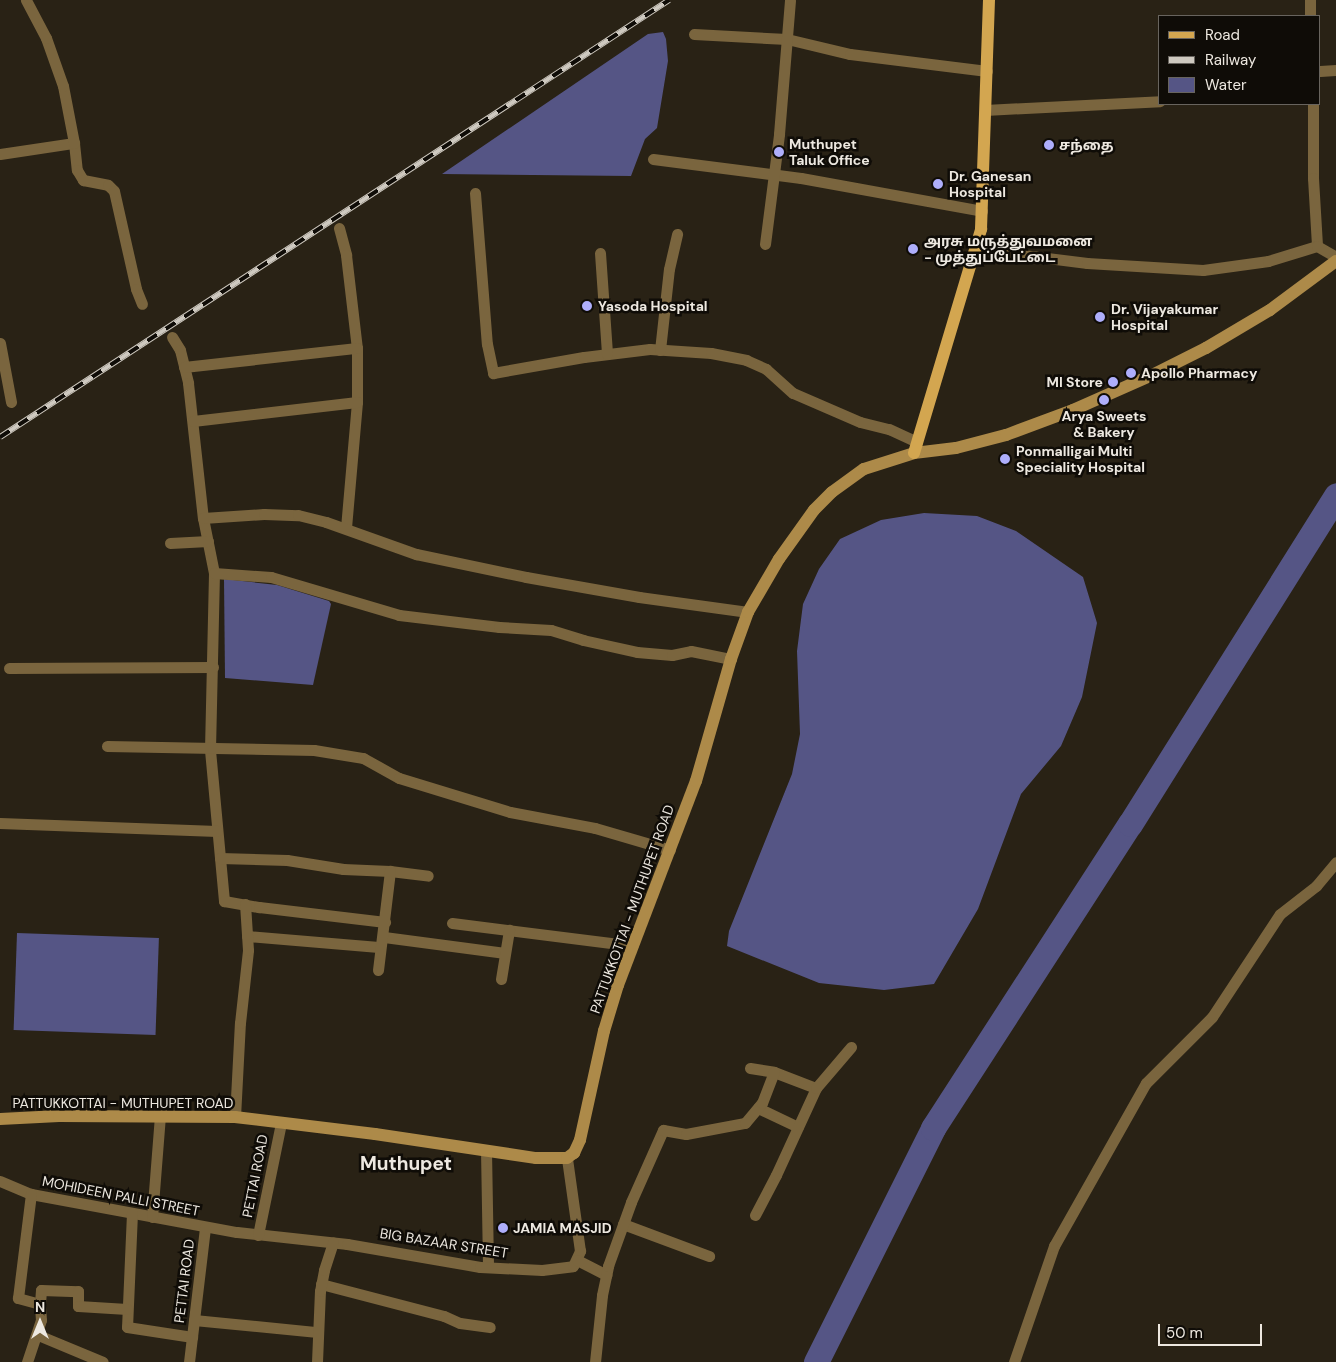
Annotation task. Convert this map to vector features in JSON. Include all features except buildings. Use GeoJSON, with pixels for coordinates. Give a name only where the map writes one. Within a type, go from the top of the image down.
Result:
{"type":"FeatureCollection","features":[{"type":"Feature","properties":{"kind":"main road"},"geometry":{"type":"LineString","coordinates":[[916,447],[981,229],[989,0]]}},
{"type":"Feature","properties":{"kind":"main road","name":"PATTUKKOTTAI - MUTHUPET ROAD"},"geometry":{"type":"LineString","coordinates":[[0,1119],[160,1116],[235,1117],[375,1134],[536,1158],[567,1158],[574,1152],[580,1140],[604,1031],[633,946],[696,781],[731,659],[748,612],[779,559],[814,510],[832,492],[864,469],[916,447],[956,448],[1006,435],[1073,410],[1152,375],[1206,348],[1270,310],[1336,259]]}},
{"type":"Feature","properties":{"kind":"street"},"geometry":{"type":"LineString","coordinates":[[26,0],[46,38],[63,86],[77,170],[83,180],[108,185],[114,191],[136,289],[142,304]]}},
{"type":"Feature","properties":{"kind":"street"},"geometry":{"type":"LineString","coordinates":[[765,244],[774,174],[790,0]]}},
{"type":"Feature","properties":{"kind":"street"},"geometry":{"type":"LineString","coordinates":[[1310,0],[1310,15]]}},
{"type":"Feature","properties":{"kind":"street"},"geometry":{"type":"LineString","coordinates":[[694,34],[786,39],[850,54],[987,72]]}},
{"type":"Feature","properties":{"kind":"street"},"geometry":{"type":"LineString","coordinates":[[1321,71],[1336,70]]}},
{"type":"Feature","properties":{"kind":"street"},"geometry":{"type":"LineString","coordinates":[[985,110],[1158,101]]}},
{"type":"Feature","properties":{"kind":"street"},"geometry":{"type":"LineString","coordinates":[[1313,105],[1313,178],[1317,246]]}},
{"type":"Feature","properties":{"kind":"street"},"geometry":{"type":"LineString","coordinates":[[0,154],[74,143]]}},
{"type":"Feature","properties":{"kind":"street"},"geometry":{"type":"LineString","coordinates":[[653,159],[774,174],[982,211]]}},
{"type":"Feature","properties":{"kind":"street"},"geometry":{"type":"LineString","coordinates":[[475,193],[487,344],[493,373],[607,354],[660,350],[711,353],[746,360],[766,369],[793,393],[860,422],[889,429],[916,447]]}},
{"type":"Feature","properties":{"kind":"street"},"geometry":{"type":"LineString","coordinates":[[339,228],[346,255],[357,348],[357,402],[346,529]]}},
{"type":"Feature","properties":{"kind":"street"},"geometry":{"type":"LineString","coordinates":[[660,350],[669,269],[677,234]]}},
{"type":"Feature","properties":{"kind":"street"},"geometry":{"type":"LineString","coordinates":[[975,249],[1087,264],[1203,270],[1268,261],[1317,246]]}},
{"type":"Feature","properties":{"kind":"street"},"geometry":{"type":"LineString","coordinates":[[1317,246],[1336,259]]}},
{"type":"Feature","properties":{"kind":"street"},"geometry":{"type":"LineString","coordinates":[[600,253],[607,354]]}},
{"type":"Feature","properties":{"kind":"street"},"geometry":{"type":"LineString","coordinates":[[172,337],[180,350],[184,367],[203,518],[214,573],[210,750],[224,900],[385,922]]}},
{"type":"Feature","properties":{"kind":"street"},"geometry":{"type":"LineString","coordinates":[[0,343],[11,402]]}},
{"type":"Feature","properties":{"kind":"street"},"geometry":{"type":"LineString","coordinates":[[184,367],[357,348]]}},
{"type":"Feature","properties":{"kind":"street"},"geometry":{"type":"LineString","coordinates":[[192,421],[357,402]]}},
{"type":"Feature","properties":{"kind":"street"},"geometry":{"type":"LineString","coordinates":[[203,518],[264,514],[298,515],[346,529],[416,554],[639,597],[748,612]]}},
{"type":"Feature","properties":{"kind":"street"},"geometry":{"type":"LineString","coordinates":[[170,543],[208,542]]}},
{"type":"Feature","properties":{"kind":"street"},"geometry":{"type":"LineString","coordinates":[[214,573],[270,577],[399,614],[551,630],[583,640],[637,652],[672,655],[691,651],[731,659]]}},
{"type":"Feature","properties":{"kind":"street"},"geometry":{"type":"LineString","coordinates":[[9,668],[213,667]]}},
{"type":"Feature","properties":{"kind":"street"},"geometry":{"type":"LineString","coordinates":[[107,746],[210,750],[314,750],[363,758],[398,778],[510,812],[595,828],[670,850]]}},
{"type":"Feature","properties":{"kind":"street"},"geometry":{"type":"LineString","coordinates":[[0,823],[217,831]]}},
{"type":"Feature","properties":{"kind":"street"},"geometry":{"type":"LineString","coordinates":[[220,858],[287,860],[343,869],[390,871],[428,876]]}},
{"type":"Feature","properties":{"kind":"street"},"geometry":{"type":"LineString","coordinates":[[1014,1362],[1054,1246],[1146,1083],[1212,1017],[1280,914],[1316,886],[1336,862]]}},
{"type":"Feature","properties":{"kind":"street"},"geometry":{"type":"LineString","coordinates":[[378,970],[390,871]]}},
{"type":"Feature","properties":{"kind":"street"},"geometry":{"type":"LineString","coordinates":[[235,1117],[247,936],[245,904]]}},
{"type":"Feature","properties":{"kind":"street"},"geometry":{"type":"LineString","coordinates":[[452,923],[633,946]]}},
{"type":"Feature","properties":{"kind":"street"},"geometry":{"type":"LineString","coordinates":[[501,979],[509,930]]}},
{"type":"Feature","properties":{"kind":"street"},"geometry":{"type":"LineString","coordinates":[[247,936],[382,942],[505,953]]}},
{"type":"Feature","properties":{"kind":"street"},"geometry":{"type":"LineString","coordinates":[[755,1215],[776,1176],[816,1088],[851,1047]]}},
{"type":"Feature","properties":{"kind":"street"},"geometry":{"type":"LineString","coordinates":[[750,1068],[774,1072],[816,1088]]}},
{"type":"Feature","properties":{"kind":"street"},"geometry":{"type":"LineString","coordinates":[[595,1362],[606,1275],[623,1224],[663,1130],[686,1134],[745,1123],[762,1103],[774,1072]]}},
{"type":"Feature","properties":{"kind":"street"},"geometry":{"type":"LineString","coordinates":[[758,1108],[798,1128]]}},
{"type":"Feature","properties":{"kind":"street"},"geometry":{"type":"LineString","coordinates":[[152,1217],[160,1116]]}},
{"type":"Feature","properties":{"kind":"street","name":"PETTAI ROAD"},"geometry":{"type":"LineString","coordinates":[[189,1362],[205,1227],[258,1235],[281,1123]]}},
{"type":"Feature","properties":{"kind":"street"},"geometry":{"type":"LineString","coordinates":[[486,1150],[488,1267]]}},
{"type":"Feature","properties":{"kind":"street"},"geometry":{"type":"LineString","coordinates":[[567,1158],[580,1251],[577,1260],[606,1275]]}},
{"type":"Feature","properties":{"kind":"street","name":"MOHIDEEN PALLI STREET"},"geometry":{"type":"LineString","coordinates":[[0,1180],[31,1194],[205,1227]]}},
{"type":"Feature","properties":{"kind":"street","name":"MOHIDEEN PALLI STREET"},"geometry":{"type":"LineString","coordinates":[[31,1194],[18,1298],[40,1304]]}},
{"type":"Feature","properties":{"kind":"street"},"geometry":{"type":"LineString","coordinates":[[132,1213],[127,1327],[192,1336]]}},
{"type":"Feature","properties":{"kind":"street"},"geometry":{"type":"LineString","coordinates":[[623,1224],[709,1256]]}},
{"type":"Feature","properties":{"kind":"street","name":"BIG BAZAAR STREET"},"geometry":{"type":"LineString","coordinates":[[258,1235],[333,1242],[488,1267],[542,1270],[573,1266],[577,1260]]}},
{"type":"Feature","properties":{"kind":"street"},"geometry":{"type":"LineString","coordinates":[[317,1362],[317,1332],[321,1284],[333,1242]]}},
{"type":"Feature","properties":{"kind":"street"},"geometry":{"type":"LineString","coordinates":[[321,1284],[444,1316],[460,1322],[490,1327]]}},
{"type":"Feature","properties":{"kind":"street"},"geometry":{"type":"LineString","coordinates":[[27,1362],[38,1335],[41,1320],[40,1304],[42,1290],[78,1291],[78,1306],[128,1309]]}},
{"type":"Feature","properties":{"kind":"street"},"geometry":{"type":"LineString","coordinates":[[194,1320],[317,1332]]}},
{"type":"Feature","properties":{"kind":"street"},"geometry":{"type":"LineString","coordinates":[[38,1335],[103,1362]]}},
{"type":"Feature","properties":{"kind":"water"},"geometry":{"type":"Polygon","coordinates":[[[663,32],[666,39],[668,61],[657,128],[645,139],[631,176],[442,174],[648,34],[663,32]]]}},
{"type":"Feature","properties":{"kind":"water"},"geometry":{"type":"Polygon","coordinates":[[[924,513],[977,516],[1016,531],[1083,577],[1097,623],[1082,697],[1061,746],[1021,794],[978,909],[934,984],[884,990],[819,983],[727,946],[729,931],[792,774],[800,734],[797,651],[803,604],[819,569],[840,539],[881,520],[924,513]]]}},
{"type":"Feature","properties":{"kind":"water"},"geometry":{"type":"Polygon","coordinates":[[[224,579],[277,585],[329,601],[331,604],[313,685],[225,678],[224,579]]]}},
{"type":"Feature","properties":{"kind":"water"},"geometry":{"type":"Polygon","coordinates":[[[17,933],[159,938],[156,1035],[14,1030],[17,933]]]}},
{"type":"Feature","properties":{"kind":"waterway"},"geometry":{"type":"LineString","coordinates":[[816,1362],[933,1128],[1130,824],[1336,495]]}},
{"type":"Feature","properties":{"kind":"railway"},"geometry":{"type":"LineString","coordinates":[[0,437],[669,0]]}},
{"type":"Feature","properties":{"kind":"place","name":"சந்தை"},"geometry":{"type":"Point","coordinates":[1049,145]}},
{"type":"Feature","properties":{"kind":"place","name":"Muthupet Taluk Office"},"geometry":{"type":"Point","coordinates":[779,152]}},
{"type":"Feature","properties":{"kind":"place","name":"Dr. Ganesan Hospital"},"geometry":{"type":"Point","coordinates":[938,184]}},
{"type":"Feature","properties":{"kind":"place","name":"அரசு மருத்துவமனை - முத்துப்பேட்டை"},"geometry":{"type":"Point","coordinates":[913,249]}},
{"type":"Feature","properties":{"kind":"place","name":"Yasoda Hospital"},"geometry":{"type":"Point","coordinates":[587,306]}},
{"type":"Feature","properties":{"kind":"place","name":"Dr. Vijayakumar Hospital"},"geometry":{"type":"Point","coordinates":[1100,317]}},
{"type":"Feature","properties":{"kind":"place","name":"Apollo Pharmacy"},"geometry":{"type":"Point","coordinates":[1131,373]}},
{"type":"Feature","properties":{"kind":"place","name":"MI Store"},"geometry":{"type":"Point","coordinates":[1113,382]}},
{"type":"Feature","properties":{"kind":"place","name":"Arya Sweets & Bakery"},"geometry":{"type":"Point","coordinates":[1104,400]}},
{"type":"Feature","properties":{"kind":"place","name":"Ponmalligai Multi Speciality Hospital"},"geometry":{"type":"Point","coordinates":[1005,459]}},
{"type":"Feature","properties":{"kind":"place","name":"JAMIA MASJID"},"geometry":{"type":"Point","coordinates":[503,1228]}},
{"type":"Feature","properties":{"kind":"district","name":"Muthupet"},"geometry":{"type":"Point","coordinates":[406,1164]}}]}
